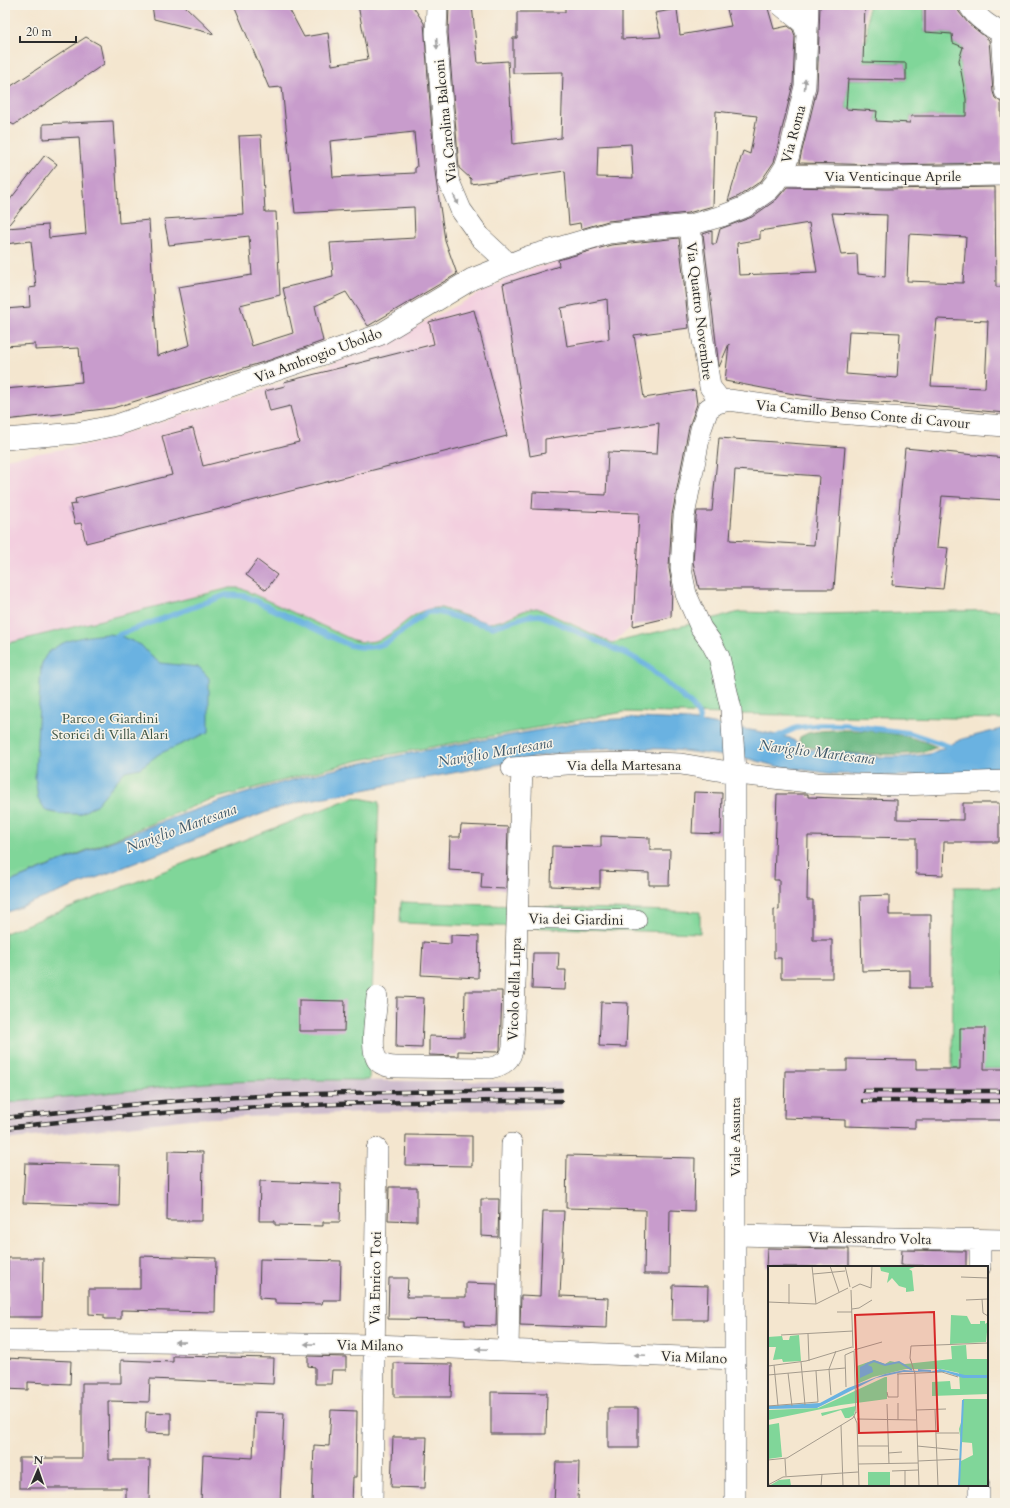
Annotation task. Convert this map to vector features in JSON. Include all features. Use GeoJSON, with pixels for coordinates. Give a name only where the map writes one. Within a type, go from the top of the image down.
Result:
{"type":"FeatureCollection","features":[{"type":"Feature","properties":{"kind":"street","name":"Via Carolina Balconi"},"geometry":{"type":"LineString","coordinates":[[437,5],[437,40],[448,179],[461,210],[481,238],[509,264]]}},
{"type":"Feature","properties":{"kind":"street"},"geometry":{"type":"LineString","coordinates":[[781,5],[803,23],[807,34]]}},
{"type":"Feature","properties":{"kind":"street","name":"Via Roma"},"geometry":{"type":"LineString","coordinates":[[690,225],[722,216],[745,207],[769,190],[780,175],[789,155],[803,97],[808,5]]}},
{"type":"Feature","properties":{"kind":"street"},"geometry":{"type":"LineString","coordinates":[[969,5],[974,13],[1003,34],[1005,91]]}},
{"type":"Feature","properties":{"kind":"street","name":"Via Venticinque Aprile"},"geometry":{"type":"LineString","coordinates":[[780,175],[879,177],[1005,175]]}},
{"type":"Feature","properties":{"kind":"street","name":"Via Ambrogio Uboldo"},"geometry":{"type":"LineString","coordinates":[[5,440],[68,435],[112,426],[379,335],[472,279],[509,264],[609,233],[690,225]]}},
{"type":"Feature","properties":{"kind":"street","name":"Via Quattro Novembre"},"geometry":{"type":"LineString","coordinates":[[690,225],[701,327],[710,387],[721,402]]}},
{"type":"Feature","properties":{"kind":"street","name":"Via Camillo Benso Conte di Cavour"},"geometry":{"type":"LineString","coordinates":[[721,402],[729,400],[844,414],[1005,426]]}},
{"type":"Feature","properties":{"kind":"street","name":"Viale Assunta"},"geometry":{"type":"LineString","coordinates":[[721,402],[708,409],[701,429],[684,516],[681,569],[686,594],[693,610],[719,657],[731,709],[735,772],[735,1503]]}},
{"type":"Feature","properties":{"kind":"street","name":"Via della Martesana"},"geometry":{"type":"LineString","coordinates":[[517,768],[567,764],[655,763],[681,764],[817,783],[902,785],[1005,781]]}},
{"type":"Feature","properties":{"kind":"street","name":"Vicolo della Lupa"},"geometry":{"type":"LineString","coordinates":[[377,997],[374,1051],[378,1061],[383,1064],[396,1067],[485,1068],[495,1067],[505,1063],[511,1054],[513,1046],[517,917],[517,768]]}},
{"type":"Feature","properties":{"kind":"street","name":"Via dei Giardini"},"geometry":{"type":"LineString","coordinates":[[517,917],[636,920]]}},
{"type":"Feature","properties":{"kind":"street"},"geometry":{"type":"LineString","coordinates":[[508,1350],[512,1144]]}},
{"type":"Feature","properties":{"kind":"street","name":"Via Enrico Toti"},"geometry":{"type":"LineString","coordinates":[[372,1503],[376,1149]]}},
{"type":"Feature","properties":{"kind":"street","name":"Via Alessandro Volta"},"geometry":{"type":"LineString","coordinates":[[735,1235],[1005,1240]]}},
{"type":"Feature","properties":{"kind":"street"},"geometry":{"type":"LineString","coordinates":[[980,1240],[980,1266]]}},
{"type":"Feature","properties":{"kind":"street","name":"Via Milano"},"geometry":{"type":"LineString","coordinates":[[5,1340],[374,1344],[735,1359]]}},
{"type":"Feature","properties":{"kind":"street"},"geometry":{"type":"LineString","coordinates":[[979,1503],[980,1486]]}},
{"type":"Feature","properties":{"kind":"shaded area"},"geometry":{"type":"Polygon","coordinates":[[[601,242],[607,307],[684,294],[690,328],[634,336],[644,398],[695,390],[699,417],[659,423],[655,514],[639,514],[633,626],[612,643],[542,609],[531,608],[494,623],[488,623],[441,608],[418,612],[386,638],[376,642],[360,643],[240,588],[221,589],[136,612],[5,644],[5,459],[96,443],[284,382],[392,341],[428,320],[502,282],[502,278],[555,262],[555,256],[601,242]]]}},
{"type":"Feature","properties":{"kind":"shaded area"},"geometry":{"type":"Polygon","coordinates":[[[288,1080],[561,1082],[561,1109],[367,1112],[190,1119],[5,1140],[5,1103],[206,1083],[288,1080]]]}},
{"type":"Feature","properties":{"kind":"green space"},"geometry":{"type":"Polygon","coordinates":[[[868,5],[924,6],[925,32],[952,34],[953,43],[963,47],[959,60],[966,99],[967,164],[943,164],[944,116],[911,116],[910,124],[876,121],[877,111],[846,109],[848,79],[906,80],[906,63],[813,60],[814,53],[867,40],[868,5]]]}},
{"type":"Feature","properties":{"kind":"green space","name":"Parco e Giardini Storici di Villa Alari"},"geometry":{"type":"Polygon","coordinates":[[[230,588],[240,588],[353,640],[367,642],[379,640],[389,635],[417,614],[428,609],[441,608],[488,623],[500,621],[524,611],[537,608],[612,643],[740,612],[817,614],[1005,610],[1005,719],[624,712],[360,760],[206,801],[5,884],[5,644],[230,588]]]}},
{"type":"Feature","properties":{"kind":"green space"},"geometry":{"type":"Polygon","coordinates":[[[849,730],[895,734],[909,737],[937,747],[922,752],[906,754],[873,754],[835,752],[806,746],[799,741],[800,737],[808,733],[849,730]]]}},
{"type":"Feature","properties":{"kind":"green space"},"geometry":{"type":"Polygon","coordinates":[[[354,797],[379,802],[369,1080],[288,1080],[206,1083],[5,1103],[5,933],[354,797]]]}},
{"type":"Feature","properties":{"kind":"green space"},"geometry":{"type":"Polygon","coordinates":[[[954,887],[1005,887],[1005,1069],[952,1069],[954,887]]]}},
{"type":"Feature","properties":{"kind":"green space"},"geometry":{"type":"Polygon","coordinates":[[[401,902],[700,912],[700,933],[400,923],[401,902]]]}},
{"type":"Feature","properties":{"kind":"water"},"geometry":{"type":"Polygon","coordinates":[[[107,634],[118,635],[141,645],[160,663],[199,667],[209,678],[209,732],[159,754],[140,768],[125,771],[96,805],[80,814],[60,814],[46,811],[38,798],[35,777],[41,666],[44,658],[55,647],[84,637],[107,634]]]}},
{"type":"Feature","properties":{"kind":"water","name":"Naviglio Martesana"},"geometry":{"type":"Polygon","coordinates":[[[636,718],[688,720],[790,738],[806,749],[880,757],[904,757],[930,754],[962,739],[1005,728],[1005,773],[893,776],[835,774],[775,766],[750,759],[666,749],[610,748],[564,752],[304,801],[272,810],[5,913],[5,884],[172,818],[240,795],[311,775],[386,758],[574,724],[601,720],[636,718]]]}},
{"type":"Feature","properties":{"kind":"building"},"geometry":{"type":"Polygon","coordinates":[[[152,5],[184,5],[214,34],[154,19],[152,5]]]}},
{"type":"Feature","properties":{"kind":"building"},"geometry":{"type":"Polygon","coordinates":[[[234,5],[287,5],[304,37],[328,33],[332,65],[368,59],[358,5],[412,5],[424,23],[436,180],[445,240],[457,274],[368,326],[346,292],[315,306],[323,341],[270,360],[113,408],[5,420],[5,389],[82,382],[79,348],[35,350],[35,344],[5,346],[5,309],[30,307],[29,288],[36,287],[31,241],[5,244],[5,206],[45,155],[57,164],[6,228],[48,225],[49,238],[86,234],[79,137],[43,139],[43,124],[113,121],[119,223],[149,220],[157,356],[190,345],[178,287],[252,275],[249,236],[169,245],[164,219],[243,214],[239,136],[261,135],[265,212],[276,212],[280,295],[240,305],[252,346],[293,333],[283,288],[333,276],[330,243],[415,238],[414,207],[295,213],[282,87],[269,88],[234,5]],[[414,132],[330,141],[333,177],[415,173],[415,168],[417,167],[414,132]]]}},
{"type":"Feature","properties":{"kind":"building"},"geometry":{"type":"Polygon","coordinates":[[[449,5],[472,5],[478,63],[508,61],[513,144],[561,138],[563,72],[513,73],[513,38],[517,38],[517,12],[565,12],[565,5],[622,5],[622,39],[661,37],[655,13],[677,9],[680,35],[731,26],[726,5],[767,5],[774,29],[788,26],[793,30],[795,36],[793,84],[774,162],[761,181],[739,196],[728,201],[743,151],[750,154],[757,116],[716,111],[713,206],[688,213],[608,221],[581,229],[580,223],[569,225],[565,171],[471,184],[471,179],[459,168],[448,33],[449,5]],[[631,144],[598,146],[597,177],[633,178],[631,144]]]}},
{"type":"Feature","properties":{"kind":"building"},"geometry":{"type":"Polygon","coordinates":[[[820,5],[865,5],[863,62],[906,63],[906,80],[848,79],[846,109],[877,111],[876,121],[910,123],[911,116],[966,116],[966,99],[959,60],[963,47],[953,43],[952,34],[925,32],[925,5],[957,5],[959,12],[968,23],[989,40],[993,92],[995,98],[1001,102],[1002,163],[886,165],[799,163],[817,89],[820,5]]]}},
{"type":"Feature","properties":{"kind":"building"},"geometry":{"type":"Polygon","coordinates":[[[86,37],[100,45],[104,64],[14,125],[5,120],[5,90],[86,37]]]}},
{"type":"Feature","properties":{"kind":"building"},"geometry":{"type":"Polygon","coordinates":[[[787,187],[886,189],[995,187],[996,287],[1005,287],[1005,413],[896,403],[838,400],[794,394],[725,381],[729,344],[719,367],[703,234],[712,231],[712,244],[716,244],[720,229],[752,217],[776,200],[787,187]],[[832,213],[841,255],[857,254],[858,274],[885,277],[887,215],[832,213]],[[809,223],[760,231],[760,239],[737,243],[739,275],[817,272],[809,223]],[[909,234],[907,281],[963,283],[966,237],[909,234]],[[937,319],[931,386],[985,388],[988,321],[937,319]],[[849,331],[846,374],[897,378],[900,333],[849,331]]]}},
{"type":"Feature","properties":{"kind":"building"},"geometry":{"type":"Polygon","coordinates":[[[679,238],[689,328],[634,335],[644,398],[695,390],[697,404],[689,427],[672,515],[669,568],[672,587],[671,617],[633,626],[639,513],[532,509],[533,492],[606,495],[608,452],[657,454],[659,423],[545,439],[545,453],[530,456],[503,284],[559,266],[558,260],[611,245],[679,238]],[[607,299],[561,308],[567,346],[609,339],[607,299]]]}},
{"type":"Feature","properties":{"kind":"building"},"geometry":{"type":"Polygon","coordinates":[[[474,310],[507,436],[86,543],[81,523],[75,524],[70,505],[76,504],[75,499],[172,475],[162,436],[193,428],[203,466],[299,442],[290,406],[270,411],[265,391],[285,386],[284,382],[434,344],[429,322],[474,310]]]}},
{"type":"Feature","properties":{"kind":"building"},"geometry":{"type":"Polygon","coordinates":[[[719,438],[845,447],[834,589],[699,589],[693,562],[697,511],[712,511],[719,438]],[[735,470],[730,540],[814,545],[819,476],[735,470]]]}},
{"type":"Feature","properties":{"kind":"building"},"geometry":{"type":"Polygon","coordinates":[[[905,448],[1005,458],[1005,500],[942,496],[937,547],[948,548],[943,589],[892,585],[905,448]]]}},
{"type":"Feature","properties":{"kind":"building"},"geometry":{"type":"Polygon","coordinates":[[[257,560],[277,575],[266,590],[246,575],[257,560]]]}},
{"type":"Feature","properties":{"kind":"building"},"geometry":{"type":"Polygon","coordinates":[[[694,792],[722,793],[721,834],[692,833],[694,792]]]}},
{"type":"Feature","properties":{"kind":"building"},"geometry":{"type":"Polygon","coordinates":[[[777,794],[808,794],[808,797],[897,800],[897,819],[963,820],[963,803],[999,803],[999,842],[944,842],[943,875],[916,874],[916,838],[808,836],[807,900],[813,900],[813,940],[832,940],[832,978],[781,978],[781,958],[774,958],[774,909],[779,910],[779,880],[774,880],[777,794]]]}},
{"type":"Feature","properties":{"kind":"building"},"geometry":{"type":"Polygon","coordinates":[[[461,825],[508,827],[506,889],[481,888],[482,872],[449,870],[450,837],[460,837],[461,825]]]}},
{"type":"Feature","properties":{"kind":"building"},"geometry":{"type":"Polygon","coordinates":[[[601,836],[650,838],[650,850],[670,850],[669,885],[649,885],[649,873],[600,871],[600,888],[551,886],[552,846],[601,847],[601,836]]]}},
{"type":"Feature","properties":{"kind":"building"},"geometry":{"type":"Polygon","coordinates":[[[889,895],[889,915],[931,915],[931,988],[910,988],[910,970],[862,971],[860,896],[889,895]]]}},
{"type":"Feature","properties":{"kind":"building"},"geometry":{"type":"Polygon","coordinates":[[[451,935],[479,936],[478,978],[421,975],[423,942],[451,944],[451,935]]]}},
{"type":"Feature","properties":{"kind":"building"},"geometry":{"type":"Polygon","coordinates":[[[533,953],[559,953],[558,970],[566,970],[565,990],[532,989],[533,953]]]}},
{"type":"Feature","properties":{"kind":"building"},"geometry":{"type":"Polygon","coordinates":[[[465,991],[502,991],[500,1050],[498,1052],[458,1051],[458,1056],[429,1055],[429,1036],[464,1037],[465,991]]]}},
{"type":"Feature","properties":{"kind":"building"},"geometry":{"type":"Polygon","coordinates":[[[397,997],[424,998],[422,1048],[396,1047],[397,997]]]}},
{"type":"Feature","properties":{"kind":"building"},"geometry":{"type":"Polygon","coordinates":[[[299,1000],[345,1001],[344,1031],[299,1031],[299,1000]]]}},
{"type":"Feature","properties":{"kind":"building"},"geometry":{"type":"Polygon","coordinates":[[[601,1002],[628,1003],[626,1047],[599,1046],[601,1002]]]}},
{"type":"Feature","properties":{"kind":"building"},"geometry":{"type":"Polygon","coordinates":[[[960,1028],[985,1028],[984,1069],[1005,1069],[1005,1120],[915,1120],[915,1128],[845,1126],[845,1120],[784,1118],[785,1071],[847,1071],[847,1059],[916,1060],[916,1069],[960,1069],[960,1028]]]}},
{"type":"Feature","properties":{"kind":"building"},"geometry":{"type":"Polygon","coordinates":[[[406,1135],[472,1136],[472,1166],[405,1165],[406,1135]]]}},
{"type":"Feature","properties":{"kind":"building"},"geometry":{"type":"Polygon","coordinates":[[[168,1151],[203,1152],[202,1221],[167,1221],[168,1151]]]}},
{"type":"Feature","properties":{"kind":"building"},"geometry":{"type":"Polygon","coordinates":[[[567,1155],[695,1158],[694,1211],[670,1210],[669,1274],[644,1274],[645,1210],[566,1208],[567,1155]]]}},
{"type":"Feature","properties":{"kind":"building"},"geometry":{"type":"Polygon","coordinates":[[[25,1163],[120,1165],[119,1206],[23,1203],[25,1163]]]}},
{"type":"Feature","properties":{"kind":"building"},"geometry":{"type":"Polygon","coordinates":[[[260,1181],[341,1184],[340,1222],[323,1222],[323,1226],[275,1225],[275,1221],[259,1221],[260,1181]]]}},
{"type":"Feature","properties":{"kind":"building"},"geometry":{"type":"Polygon","coordinates":[[[389,1187],[417,1187],[417,1221],[388,1220],[389,1187]]]}},
{"type":"Feature","properties":{"kind":"building"},"geometry":{"type":"Polygon","coordinates":[[[481,1199],[499,1199],[498,1237],[481,1236],[481,1199]]]}},
{"type":"Feature","properties":{"kind":"building"},"geometry":{"type":"Polygon","coordinates":[[[543,1211],[564,1211],[560,1296],[608,1298],[607,1328],[520,1325],[521,1295],[540,1296],[543,1211]]]}},
{"type":"Feature","properties":{"kind":"building"},"geometry":{"type":"Polygon","coordinates":[[[767,1248],[849,1249],[849,1266],[766,1267],[767,1248]]]}},
{"type":"Feature","properties":{"kind":"building"},"geometry":{"type":"Polygon","coordinates":[[[902,1250],[966,1251],[966,1266],[901,1265],[902,1250]]]}},
{"type":"Feature","properties":{"kind":"building"},"geometry":{"type":"Polygon","coordinates":[[[140,1256],[216,1258],[215,1312],[121,1310],[121,1319],[104,1319],[104,1315],[89,1314],[89,1289],[140,1289],[140,1256]]]}},
{"type":"Feature","properties":{"kind":"building"},"geometry":{"type":"Polygon","coordinates":[[[8,1258],[43,1258],[42,1317],[8,1317],[8,1258]]]}},
{"type":"Feature","properties":{"kind":"building"},"geometry":{"type":"Polygon","coordinates":[[[260,1259],[341,1261],[340,1300],[323,1300],[322,1304],[275,1303],[275,1299],[259,1298],[260,1259]]]}},
{"type":"Feature","properties":{"kind":"building"},"geometry":{"type":"Polygon","coordinates":[[[389,1278],[408,1278],[407,1297],[466,1297],[466,1283],[497,1284],[496,1326],[465,1325],[465,1320],[388,1319],[389,1278]]]}},
{"type":"Feature","properties":{"kind":"building"},"geometry":{"type":"Polygon","coordinates":[[[673,1285],[708,1286],[707,1320],[672,1320],[673,1285]]]}},
{"type":"Feature","properties":{"kind":"building"},"geometry":{"type":"Polygon","coordinates":[[[173,1356],[274,1358],[273,1384],[150,1379],[149,1402],[108,1401],[109,1460],[150,1460],[149,1503],[126,1502],[126,1488],[19,1488],[19,1458],[82,1458],[82,1383],[121,1383],[121,1360],[173,1362],[173,1356]]]}},
{"type":"Feature","properties":{"kind":"building"},"geometry":{"type":"Polygon","coordinates":[[[308,1356],[346,1357],[346,1370],[332,1370],[331,1384],[315,1384],[315,1367],[308,1366],[308,1356]]]}},
{"type":"Feature","properties":{"kind":"building"},"geometry":{"type":"Polygon","coordinates":[[[5,1358],[71,1361],[70,1384],[28,1382],[28,1390],[5,1389],[5,1358]]]}},
{"type":"Feature","properties":{"kind":"building"},"geometry":{"type":"Polygon","coordinates":[[[394,1363],[452,1364],[451,1397],[394,1397],[394,1363]]]}},
{"type":"Feature","properties":{"kind":"building"},"geometry":{"type":"Polygon","coordinates":[[[491,1392],[547,1393],[546,1434],[491,1434],[491,1392]]]}},
{"type":"Feature","properties":{"kind":"building"},"geometry":{"type":"Polygon","coordinates":[[[608,1408],[638,1408],[638,1448],[608,1448],[608,1408]]]}},
{"type":"Feature","properties":{"kind":"building"},"geometry":{"type":"Polygon","coordinates":[[[331,1410],[357,1411],[356,1477],[353,1477],[352,1503],[312,1503],[314,1445],[329,1446],[331,1410]]]}},
{"type":"Feature","properties":{"kind":"building"},"geometry":{"type":"Polygon","coordinates":[[[146,1412],[171,1413],[171,1434],[145,1433],[146,1412]]]}},
{"type":"Feature","properties":{"kind":"building"},"geometry":{"type":"Polygon","coordinates":[[[255,1412],[284,1413],[280,1503],[201,1502],[203,1455],[253,1458],[255,1412]]]}},
{"type":"Feature","properties":{"kind":"building"},"geometry":{"type":"Polygon","coordinates":[[[393,1437],[427,1437],[425,1488],[391,1487],[393,1437]]]}},
{"type":"Feature","properties":{"kind":"building"},"geometry":{"type":"Polygon","coordinates":[[[556,1462],[579,1462],[578,1503],[554,1503],[556,1462]]]}},
{"type":"Feature","properties":{"kind":"waterway"},"geometry":{"type":"LineString","coordinates":[[113,639],[118,635],[226,595],[245,596],[349,645],[359,647],[374,647],[384,644],[427,612],[438,612],[493,627],[528,616],[540,615],[631,656],[646,665],[693,706],[699,716],[700,728]]}},
{"type":"Feature","properties":{"kind":"waterway","name":"Naviglio Martesana"},"geometry":{"type":"LineString","coordinates":[[772,739],[796,728],[819,725],[845,725],[910,733],[954,748]]}},
{"type":"Feature","properties":{"kind":"railway"},"geometry":{"type":"LineString","coordinates":[[5,1118],[85,1109],[219,1098],[347,1093],[561,1090]]}},
{"type":"Feature","properties":{"kind":"railway"},"geometry":{"type":"LineString","coordinates":[[864,1091],[1005,1091]]}},
{"type":"Feature","properties":{"kind":"railway"},"geometry":{"type":"LineString","coordinates":[[5,1128],[144,1114],[283,1106],[352,1103],[561,1101]]}},
{"type":"Feature","properties":{"kind":"railway"},"geometry":{"type":"LineString","coordinates":[[863,1101],[1005,1101]]}}]}
